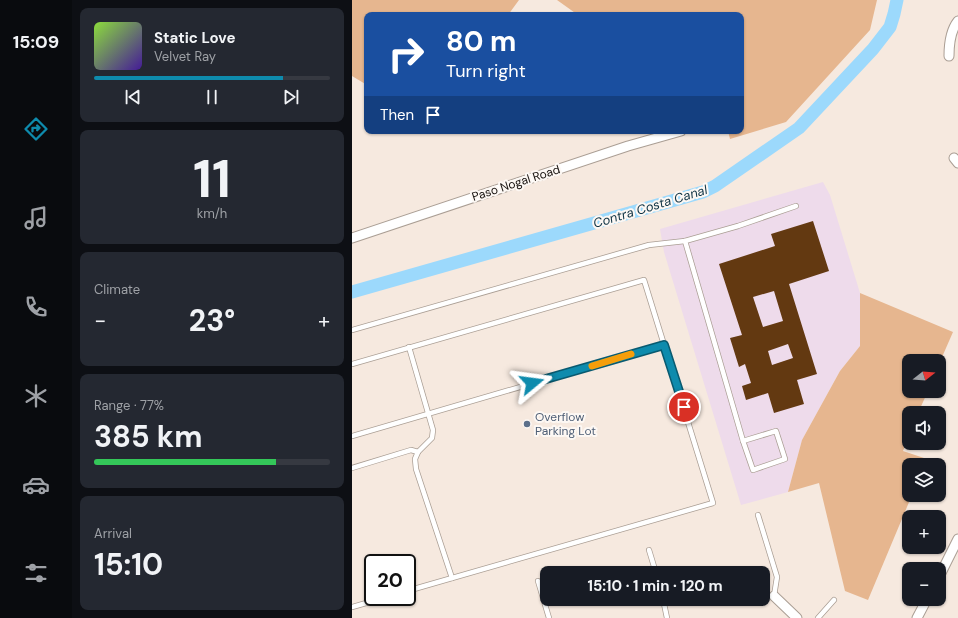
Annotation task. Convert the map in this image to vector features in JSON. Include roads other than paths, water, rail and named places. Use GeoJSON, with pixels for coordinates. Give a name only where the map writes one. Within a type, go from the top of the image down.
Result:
{"type":"FeatureCollection","features":[{"type":"Feature","properties":{"kind":"street"},"geometry":{"type":"LineString","coordinates":[[948,56],[954,26],[958,21]]}},
{"type":"Feature","properties":{"kind":"street","name":"Paso Nogal Road"},"geometry":{"type":"LineString","coordinates":[[352,238],[628,146],[670,134]]}},
{"type":"Feature","properties":{"kind":"street"},"geometry":{"type":"LineString","coordinates":[[946,563],[958,540]]}},
{"type":"Feature","properties":{"kind":"street"},"geometry":{"type":"LineString","coordinates":[[774,596],[797,618]]}},
{"type":"Feature","properties":{"kind":"street"},"geometry":{"type":"LineString","coordinates":[[919,617],[924,606]]}},
{"type":"Feature","properties":{"kind":"lane"},"geometry":{"type":"LineString","coordinates":[[352,330],[649,245],[685,241],[738,226],[796,206]]}},
{"type":"Feature","properties":{"kind":"lane"},"geometry":{"type":"LineString","coordinates":[[685,241],[743,442],[753,470],[785,459],[776,431],[743,442]]}},
{"type":"Feature","properties":{"kind":"lane"},"geometry":{"type":"LineString","coordinates":[[352,364],[644,280],[713,503],[416,588]]}},
{"type":"Feature","properties":{"kind":"lane"},"geometry":{"type":"LineString","coordinates":[[352,436],[664,345]]}},
{"type":"Feature","properties":{"kind":"lane"},"geometry":{"type":"LineString","coordinates":[[409,348],[433,430],[432,438],[418,452],[415,459],[416,469],[452,578]]}},
{"type":"Feature","properties":{"kind":"lane"},"geometry":{"type":"LineString","coordinates":[[352,468],[411,450],[418,452]]}},
{"type":"Feature","properties":{"kind":"lane"},"geometry":{"type":"LineString","coordinates":[[758,515],[777,577],[774,596]]}},
{"type":"Feature","properties":{"kind":"lane"},"geometry":{"type":"LineString","coordinates":[[649,550],[654,566]]}},
{"type":"Feature","properties":{"kind":"lane"},"geometry":{"type":"LineString","coordinates":[[538,580],[550,618]]}},
{"type":"Feature","properties":{"kind":"lane"},"geometry":{"type":"LineString","coordinates":[[818,618],[834,600]]}},
{"type":"Feature","properties":{"kind":"lane"},"geometry":{"type":"LineString","coordinates":[[352,607],[364,604]]}},
{"type":"Feature","properties":{"kind":"lane"},"geometry":{"type":"LineString","coordinates":[[664,606],[667,618]]}},
{"type":"Feature","properties":{"kind":"waterway","name":"Contra Costa Canal"},"geometry":{"type":"LineString","coordinates":[[352,292],[703,192],[715,186],[799,128],[873,49],[890,27],[897,0]]}},
{"type":"Feature","properties":{"kind":"place","name":"Overflow Parking Lot"},"geometry":{"type":"Point","coordinates":[527,424]}}]}
